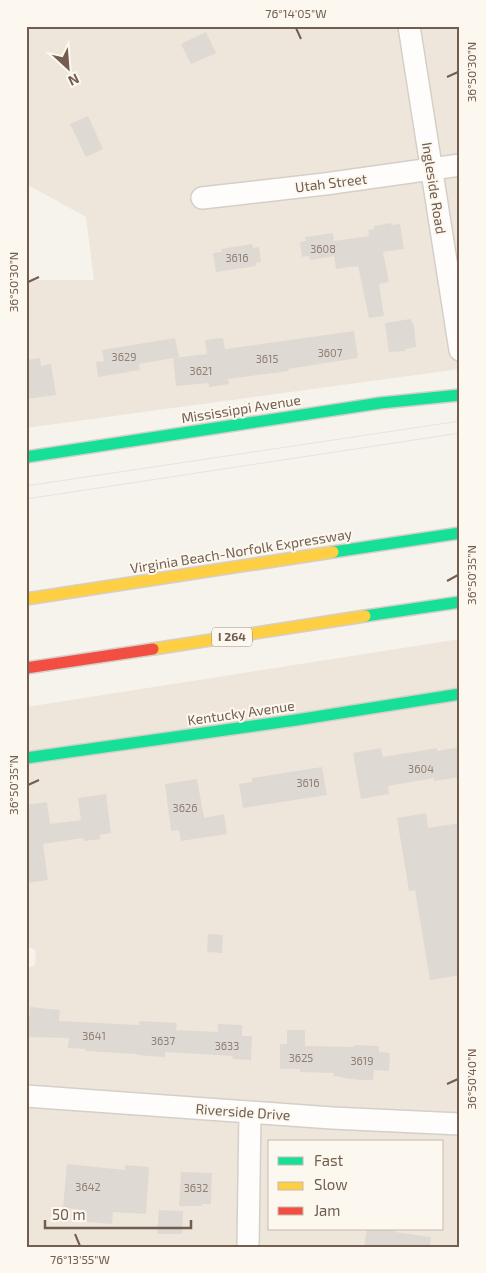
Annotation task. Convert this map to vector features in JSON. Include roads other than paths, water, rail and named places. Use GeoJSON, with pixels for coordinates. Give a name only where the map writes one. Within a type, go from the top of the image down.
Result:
{"type":"FeatureCollection","features":[{"type":"Feature","properties":{"kind":"main road","name":"Mississippi Avenue"},"geometry":{"type":"LineString","coordinates":[[26,457],[380,403],[460,395]]}},
{"type":"Feature","properties":{"kind":"main road","name":"Virginia Beach-Norfolk Expressway"},"geometry":{"type":"LineString","coordinates":[[26,599],[460,533]]}},
{"type":"Feature","properties":{"kind":"main road","name":"I 264"},"geometry":{"type":"LineString","coordinates":[[26,668],[460,602]]}},
{"type":"Feature","properties":{"kind":"main road","name":"Kentucky Avenue"},"geometry":{"type":"LineString","coordinates":[[26,758],[296,720],[460,694]]}},
{"type":"Feature","properties":{"kind":"street","name":"Ingleside Road"},"geometry":{"type":"LineString","coordinates":[[409,26],[460,350]]}},
{"type":"Feature","properties":{"kind":"street","name":"Utah Street"},"geometry":{"type":"LineString","coordinates":[[202,198],[460,165]]}},
{"type":"Feature","properties":{"kind":"street","name":"Riverside Drive"},"geometry":{"type":"LineString","coordinates":[[26,1096],[250,1112],[460,1124]]}},
{"type":"Feature","properties":{"kind":"street"},"geometry":{"type":"LineString","coordinates":[[248,1247],[250,1112]]}},
{"type":"Feature","properties":{"kind":"tram line"},"geometry":{"type":"LineString","coordinates":[[26,486],[460,421]]}},
{"type":"Feature","properties":{"kind":"tram line"},"geometry":{"type":"LineString","coordinates":[[26,499],[460,433]]}}]}
